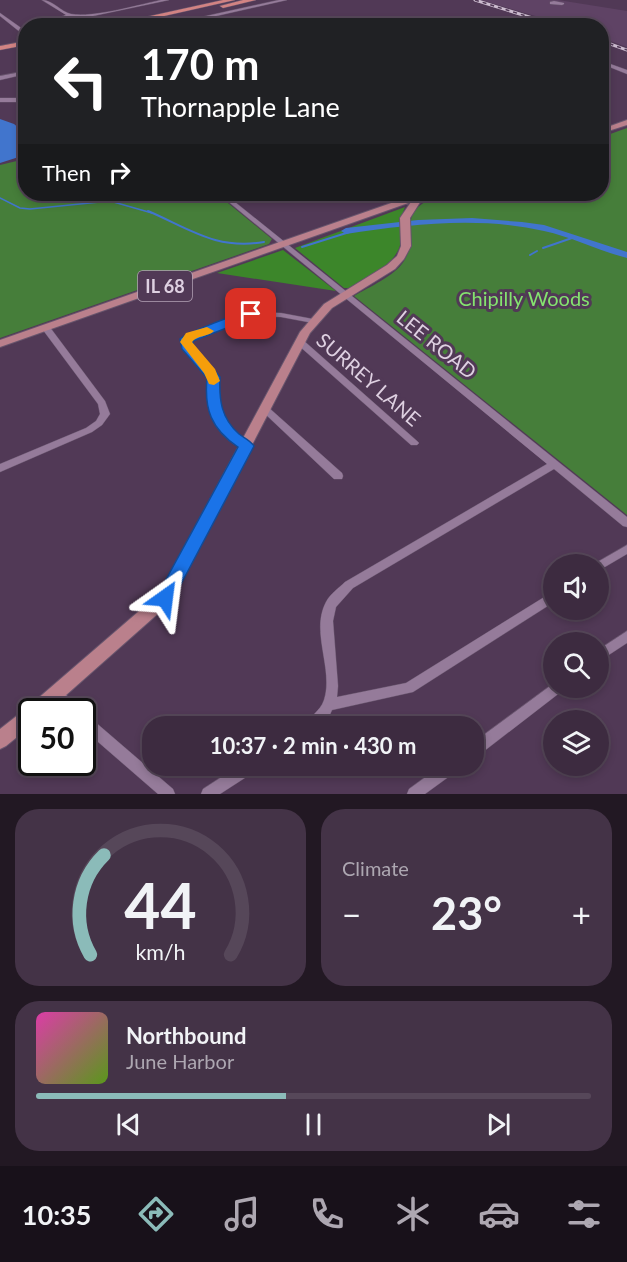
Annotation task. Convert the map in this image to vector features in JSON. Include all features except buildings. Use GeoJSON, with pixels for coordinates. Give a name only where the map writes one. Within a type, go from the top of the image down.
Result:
{"type":"FeatureCollection","features":[{"type":"Feature","properties":{"kind":"highway"},"geometry":{"type":"LineString","coordinates":[[146,18],[232,0]]}},
{"type":"Feature","properties":{"kind":"highway"},"geometry":{"type":"LineString","coordinates":[[168,18],[253,0]]}},
{"type":"Feature","properties":{"kind":"highway"},"geometry":{"type":"LineString","coordinates":[[0,50],[18,47]]}},
{"type":"Feature","properties":{"kind":"main road"},"geometry":{"type":"LineString","coordinates":[[609,128],[627,122]]}},
{"type":"Feature","properties":{"kind":"main road","name":"IL 68"},"geometry":{"type":"LineString","coordinates":[[0,344],[406,201]]}},
{"type":"Feature","properties":{"kind":"main road"},"geometry":{"type":"LineString","coordinates":[[50,698],[165,598],[313,321],[328,306],[391,267],[400,257],[406,246],[405,225],[419,201]]}},
{"type":"Feature","properties":{"kind":"main road"},"geometry":{"type":"LineString","coordinates":[[0,740],[18,725]]}},
{"type":"Feature","properties":{"kind":"street"},"geometry":{"type":"LineString","coordinates":[[44,0],[69,15]]}},
{"type":"Feature","properties":{"kind":"street"},"geometry":{"type":"LineString","coordinates":[[62,18],[69,15],[93,15],[167,0]]}},
{"type":"Feature","properties":{"kind":"street"},"geometry":{"type":"LineString","coordinates":[[201,18],[285,0]]}},
{"type":"Feature","properties":{"kind":"street"},"geometry":{"type":"LineString","coordinates":[[0,14],[18,28]]}},
{"type":"Feature","properties":{"kind":"street"},"geometry":{"type":"LineString","coordinates":[[0,21],[7,20]]}},
{"type":"Feature","properties":{"kind":"street"},"geometry":{"type":"LineString","coordinates":[[609,65],[627,72]]}},
{"type":"Feature","properties":{"kind":"street"},"geometry":{"type":"LineString","coordinates":[[0,78],[18,74]]}},
{"type":"Feature","properties":{"kind":"street"},"geometry":{"type":"LineString","coordinates":[[0,101],[18,101]]}},
{"type":"Feature","properties":{"kind":"street","name":"LEE ROAD"},"geometry":{"type":"LineString","coordinates":[[231,201],[627,523]]}},
{"type":"Feature","properties":{"kind":"street"},"geometry":{"type":"LineString","coordinates":[[247,446],[233,437],[216,415],[212,401],[213,377],[187,346],[186,339],[251,314],[281,315],[313,321]]}},
{"type":"Feature","properties":{"kind":"street"},"geometry":{"type":"LineString","coordinates":[[0,468],[89,430],[99,423],[105,414],[102,403],[46,328]]}},
{"type":"Feature","properties":{"kind":"street","name":"SURREY LANE"},"geometry":{"type":"LineString","coordinates":[[300,342],[414,442]]}},
{"type":"Feature","properties":{"kind":"street"},"geometry":{"type":"LineString","coordinates":[[265,409],[338,476]]}},
{"type":"Feature","properties":{"kind":"street"},"geometry":{"type":"LineString","coordinates":[[323,716],[332,704],[328,628],[330,605],[349,585],[555,464]]}},
{"type":"Feature","properties":{"kind":"street"},"geometry":{"type":"LineString","coordinates":[[609,560],[627,549]]}},
{"type":"Feature","properties":{"kind":"street"},"geometry":{"type":"LineString","coordinates":[[332,704],[409,688],[543,603]]}},
{"type":"Feature","properties":{"kind":"street"},"geometry":{"type":"LineString","coordinates":[[609,649],[627,636]]}},
{"type":"Feature","properties":{"kind":"street"},"geometry":{"type":"LineString","coordinates":[[55,694],[59,698]]}},
{"type":"Feature","properties":{"kind":"street"},"geometry":{"type":"LineString","coordinates":[[484,742],[543,698]]}},
{"type":"Feature","properties":{"kind":"street"},"geometry":{"type":"LineString","coordinates":[[96,731],[168,794]]}},
{"type":"Feature","properties":{"kind":"street"},"geometry":{"type":"LineString","coordinates":[[208,794],[235,776]]}},
{"type":"Feature","properties":{"kind":"street"},"geometry":{"type":"LineString","coordinates":[[414,794],[438,776]]}},
{"type":"Feature","properties":{"kind":"shaded area"},"geometry":{"type":"Polygon","coordinates":[[[481,0],[558,0],[627,11],[627,47],[609,41],[609,18],[542,18],[481,0]]]}},
{"type":"Feature","properties":{"kind":"green space","name":"Chipilly Woods"},"geometry":{"type":"Polygon","coordinates":[[[627,128],[627,515],[354,296],[388,276],[404,261],[411,239],[412,215],[427,201],[609,201],[609,134],[627,128]]]}},
{"type":"Feature","properties":{"kind":"green space"},"geometry":{"type":"Polygon","coordinates":[[[18,161],[18,201],[226,201],[272,239],[269,244],[0,338],[0,165],[18,161]]]}},
{"type":"Feature","properties":{"kind":"green space"},"geometry":{"type":"Polygon","coordinates":[[[405,207],[401,240],[395,256],[382,268],[350,288],[344,288],[295,248],[405,207]]]}},
{"type":"Feature","properties":{"kind":"green space"},"geometry":{"type":"Polygon","coordinates":[[[283,250],[336,291],[217,273],[283,250]]]}},
{"type":"Feature","properties":{"kind":"water"},"geometry":{"type":"Polygon","coordinates":[[[0,119],[18,127],[18,157],[0,163],[0,119]]]}},
{"type":"Feature","properties":{"kind":"waterway"},"geometry":{"type":"LineString","coordinates":[[0,198],[20,208],[30,209],[110,201],[152,213]]}},
{"type":"Feature","properties":{"kind":"waterway"},"geometry":{"type":"LineString","coordinates":[[148,211],[217,240],[247,244],[264,242]]}},
{"type":"Feature","properties":{"kind":"waterway"},"geometry":{"type":"LineString","coordinates":[[346,231],[418,222],[472,221],[522,224],[565,234],[627,255]]}},
{"type":"Feature","properties":{"kind":"waterway"},"geometry":{"type":"LineString","coordinates":[[302,247],[359,229]]}},
{"type":"Feature","properties":{"kind":"waterway"},"geometry":{"type":"LineString","coordinates":[[543,248],[572,238]]}},
{"type":"Feature","properties":{"kind":"waterway"},"geometry":{"type":"LineString","coordinates":[[530,255],[537,251]]}},
{"type":"Feature","properties":{"kind":"railway"},"geometry":{"type":"LineString","coordinates":[[475,0],[532,18]]}},
{"type":"Feature","properties":{"kind":"railway"},"geometry":{"type":"LineString","coordinates":[[609,44],[627,50]]}},
{"type":"Feature","properties":{"kind":"slow traffic"},"geometry":{"type":"LineString","coordinates":[[207,331],[190,336],[186,342],[211,372],[214,381]]}},
{"type":"Feature","properties":{"kind":"route"},"geometry":{"type":"LineString","coordinates":[[165,598],[247,446],[233,437],[216,415],[212,401],[213,377],[187,346],[186,339],[251,314]]}}]}
